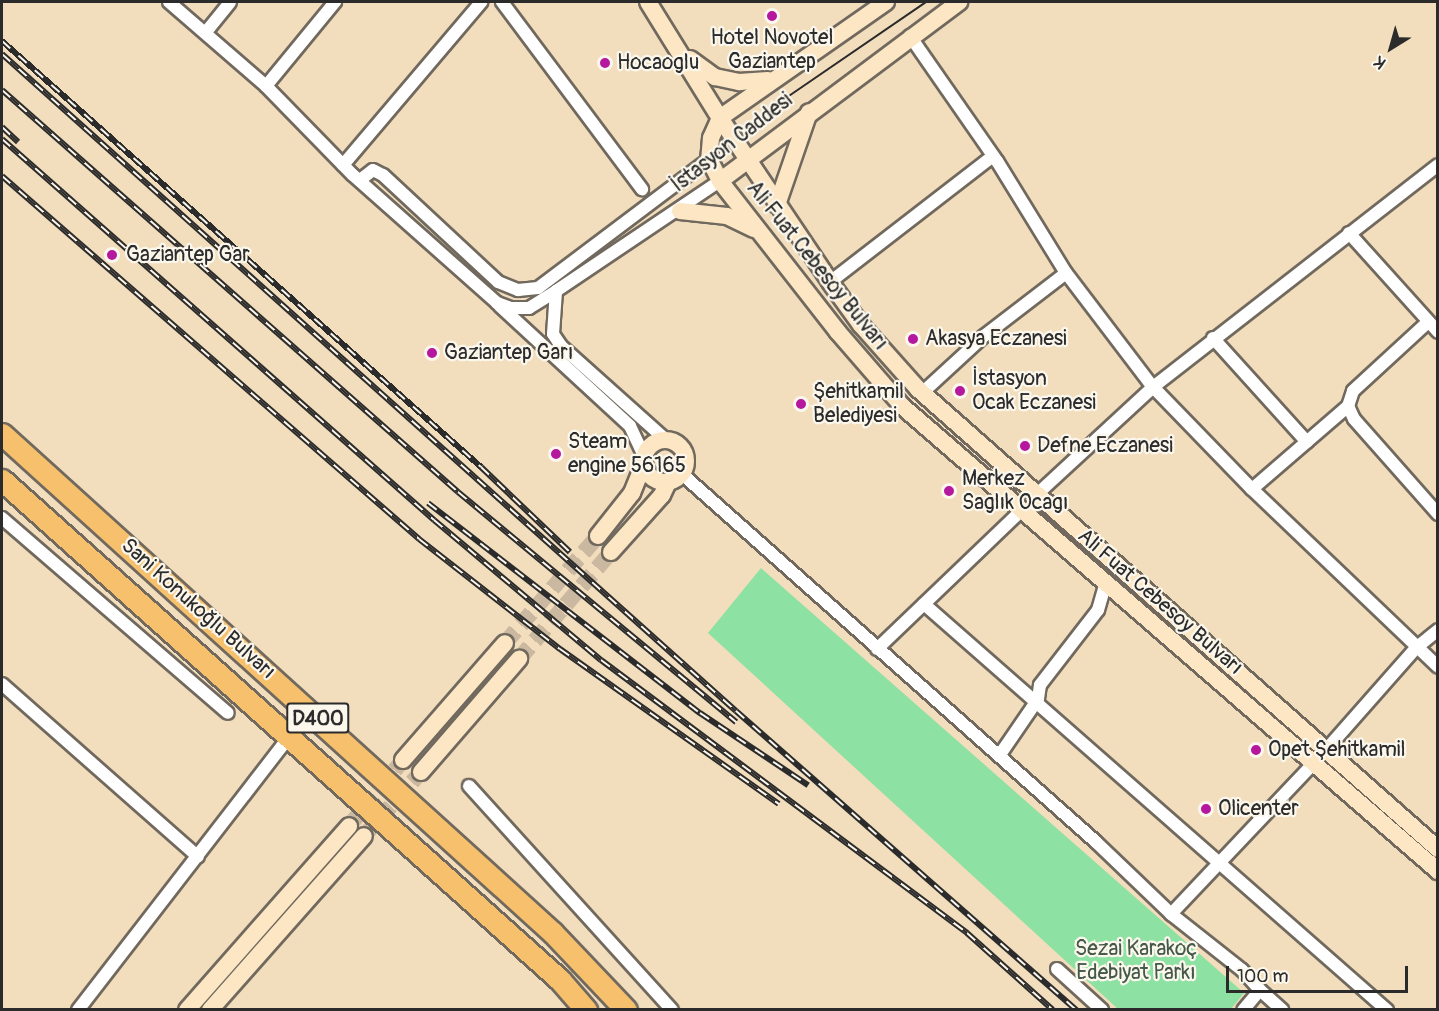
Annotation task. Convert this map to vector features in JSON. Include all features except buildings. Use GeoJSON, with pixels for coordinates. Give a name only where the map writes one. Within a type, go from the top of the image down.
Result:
{"type":"FeatureCollection","features":[{"type":"Feature","properties":{"kind":"highway","name":"Sani Konukoğlu Bulvarı"},"geometry":{"type":"LineString","coordinates":[[2,434],[553,933],[626,1010]]}},
{"type":"Feature","properties":{"kind":"highway","name":"Sani Konukoğlu Bulvarı"},"geometry":{"type":"LineString","coordinates":[[2,480],[560,980],[586,1010]]}},
{"type":"Feature","properties":{"kind":"street"},"geometry":{"type":"LineString","coordinates":[[169,2],[266,86],[343,165],[630,426],[654,479],[675,478],[877,649],[1096,842],[1171,914],[1242,970],[1282,1010]]}},
{"type":"Feature","properties":{"kind":"street"},"geometry":{"type":"LineString","coordinates":[[206,32],[230,2]]}},
{"type":"Feature","properties":{"kind":"street"},"geometry":{"type":"LineString","coordinates":[[266,86],[335,2]]}},
{"type":"Feature","properties":{"kind":"street"},"geometry":{"type":"LineString","coordinates":[[343,165],[481,2]]}},
{"type":"Feature","properties":{"kind":"street"},"geometry":{"type":"LineString","coordinates":[[502,2],[642,189]]}},
{"type":"Feature","properties":{"kind":"street"},"geometry":{"type":"LineString","coordinates":[[648,2],[747,160],[830,282],[861,326],[922,393],[1035,496],[1437,849]]}},
{"type":"Feature","properties":{"kind":"street","name":"İstasyon Caddesi"},"geometry":{"type":"LineString","coordinates":[[709,159],[711,138],[720,118],[886,2]]}},
{"type":"Feature","properties":{"kind":"street","name":"İstasyon Caddesi"},"geometry":{"type":"LineString","coordinates":[[497,303],[511,308],[529,308],[680,211],[809,111],[959,2]]}},
{"type":"Feature","properties":{"kind":"street"},"geometry":{"type":"LineString","coordinates":[[910,36],[993,156],[1066,273],[1153,387],[1252,489],[1437,667]]}},
{"type":"Feature","properties":{"kind":"street"},"geometry":{"type":"LineString","coordinates":[[678,47],[715,77],[751,82],[775,79]]}},
{"type":"Feature","properties":{"kind":"street"},"geometry":{"type":"LineString","coordinates":[[777,205],[809,111]]}},
{"type":"Feature","properties":{"kind":"street"},"geometry":{"type":"LineString","coordinates":[[830,282],[993,156]]}},
{"type":"Feature","properties":{"kind":"street"},"geometry":{"type":"LineString","coordinates":[[360,180],[373,170],[383,175],[498,282],[518,290],[538,288],[709,159]]}},
{"type":"Feature","properties":{"kind":"street","name":"Ali Fuat Cebesoy Bulvarı"},"geometry":{"type":"LineString","coordinates":[[709,159],[720,181],[902,406],[1023,509],[1106,585],[1312,765],[1437,871]]}},
{"type":"Feature","properties":{"kind":"street"},"geometry":{"type":"LineString","coordinates":[[1035,496],[1153,387],[1437,165]]}},
{"type":"Feature","properties":{"kind":"street"},"geometry":{"type":"LineString","coordinates":[[680,211],[727,216],[760,232]]}},
{"type":"Feature","properties":{"kind":"street"},"geometry":{"type":"LineString","coordinates":[[1348,233],[1437,332]]}},
{"type":"Feature","properties":{"kind":"street"},"geometry":{"type":"LineString","coordinates":[[922,393],[984,336],[1066,273]]}},
{"type":"Feature","properties":{"kind":"street"},"geometry":{"type":"LineString","coordinates":[[556,291],[554,334],[561,346],[666,440],[683,450],[686,464],[662,495],[611,552]]}},
{"type":"Feature","properties":{"kind":"street"},"geometry":{"type":"LineString","coordinates":[[1252,489],[1348,406],[1353,391],[1428,322]]}},
{"type":"Feature","properties":{"kind":"street"},"geometry":{"type":"LineString","coordinates":[[1213,338],[1307,442]]}},
{"type":"Feature","properties":{"kind":"street"},"geometry":{"type":"LineString","coordinates":[[1348,406],[1354,419],[1437,514]]}},
{"type":"Feature","properties":{"kind":"street"},"geometry":{"type":"LineString","coordinates":[[597,537],[632,493],[644,460],[653,444],[666,440]]}},
{"type":"Feature","properties":{"kind":"street"},"geometry":{"type":"LineString","coordinates":[[877,649],[1023,509]]}},
{"type":"Feature","properties":{"kind":"street"},"geometry":{"type":"LineString","coordinates":[[2,518],[228,713]]}},
{"type":"Feature","properties":{"kind":"street"},"geometry":{"type":"LineString","coordinates":[[999,756],[1038,699],[1040,685],[1098,610],[1106,585]]}},
{"type":"Feature","properties":{"kind":"street"},"geometry":{"type":"LineString","coordinates":[[924,604],[1038,699],[1220,865],[1387,1010]]}},
{"type":"Feature","properties":{"kind":"street"},"geometry":{"type":"LineString","coordinates":[[1326,750],[1416,648],[1437,630]]}},
{"type":"Feature","properties":{"kind":"street"},"geometry":{"type":"LineString","coordinates":[[403,760],[505,643]]}},
{"type":"Feature","properties":{"kind":"street"},"geometry":{"type":"LineString","coordinates":[[421,772],[519,659]]}},
{"type":"Feature","properties":{"kind":"street"},"geometry":{"type":"LineString","coordinates":[[2,684],[198,856]]}},
{"type":"Feature","properties":{"kind":"street"},"geometry":{"type":"LineString","coordinates":[[78,1010],[288,737]]}},
{"type":"Feature","properties":{"kind":"street"},"geometry":{"type":"LineString","coordinates":[[1171,914],[1220,865],[1312,765]]}},
{"type":"Feature","properties":{"kind":"street"},"geometry":{"type":"LineString","coordinates":[[470,786],[672,1010]]}},
{"type":"Feature","properties":{"kind":"street"},"geometry":{"type":"LineString","coordinates":[[187,1010],[349,826]]}},
{"type":"Feature","properties":{"kind":"street"},"geometry":{"type":"LineString","coordinates":[[210,1010],[364,836]]}},
{"type":"Feature","properties":{"kind":"street"},"geometry":{"type":"LineString","coordinates":[[1057,969],[1102,1010]]}},
{"type":"Feature","properties":{"kind":"street"},"geometry":{"type":"LineString","coordinates":[[1243,1010],[1260,990]]}},
{"type":"Feature","properties":{"kind":"green space","name":"Sezai Karakoç Edebiyat Parkı"},"geometry":{"type":"Polygon","coordinates":[[[761,568],[1244,993],[1231,1009],[1118,1009],[708,633],[761,568]]]}},
{"type":"Feature","properties":{"kind":"tunnel"},"geometry":{"type":"LineString","coordinates":[[505,643],[598,536]]}},
{"type":"Feature","properties":{"kind":"tunnel"},"geometry":{"type":"LineString","coordinates":[[519,659],[611,552]]}},
{"type":"Feature","properties":{"kind":"tunnel"},"geometry":{"type":"LineString","coordinates":[[349,826],[403,760]]}},
{"type":"Feature","properties":{"kind":"tunnel"},"geometry":{"type":"LineString","coordinates":[[364,836],[421,772]]}},
{"type":"Feature","properties":{"kind":"tram line"},"geometry":{"type":"LineString","coordinates":[[786,98],[926,2]]}},
{"type":"Feature","properties":{"kind":"railway"},"geometry":{"type":"LineString","coordinates":[[2,41],[481,467],[570,552]]}},
{"type":"Feature","properties":{"kind":"railway"},"geometry":{"type":"LineString","coordinates":[[2,54],[736,711],[1076,1010]]}},
{"type":"Feature","properties":{"kind":"railway"},"geometry":{"type":"LineString","coordinates":[[2,90],[458,492],[736,722]]}},
{"type":"Feature","properties":{"kind":"railway"},"geometry":{"type":"LineString","coordinates":[[2,127],[18,142]]}},
{"type":"Feature","properties":{"kind":"railway"},"geometry":{"type":"LineString","coordinates":[[2,139],[434,520],[601,660],[967,933],[1053,1010]]}},
{"type":"Feature","properties":{"kind":"railway"},"geometry":{"type":"LineString","coordinates":[[2,176],[419,539],[560,649],[779,804]]}},
{"type":"Feature","properties":{"kind":"railway"},"geometry":{"type":"LineString","coordinates":[[428,503],[700,713],[808,785]]}},
{"type":"Feature","properties":{"kind":"place","name":"Hotel Novotel Gaziantep"},"geometry":{"type":"Point","coordinates":[772,16]}},
{"type":"Feature","properties":{"kind":"place","name":"Hocaoglu"},"geometry":{"type":"Point","coordinates":[605,63]}},
{"type":"Feature","properties":{"kind":"place","name":"Gaziantep Gar"},"geometry":{"type":"Point","coordinates":[112,255]}},
{"type":"Feature","properties":{"kind":"place","name":"Akasya Eczanesi"},"geometry":{"type":"Point","coordinates":[913,339]}},
{"type":"Feature","properties":{"kind":"place","name":"Gaziantep Garı"},"geometry":{"type":"Point","coordinates":[432,353]}},
{"type":"Feature","properties":{"kind":"place","name":"İstasyon Ocak Eczanesi"},"geometry":{"type":"Point","coordinates":[960,391]}},
{"type":"Feature","properties":{"kind":"place","name":"Şehitkamil Belediyesi"},"geometry":{"type":"Point","coordinates":[801,404]}},
{"type":"Feature","properties":{"kind":"place","name":"Defne Eczanesi"},"geometry":{"type":"Point","coordinates":[1025,446]}},
{"type":"Feature","properties":{"kind":"place","name":"Steam engine 56165"},"geometry":{"type":"Point","coordinates":[556,454]}},
{"type":"Feature","properties":{"kind":"place","name":"Merkez Saglık Ocagı"},"geometry":{"type":"Point","coordinates":[949,491]}},
{"type":"Feature","properties":{"kind":"place","name":"Opet Şehitkamil"},"geometry":{"type":"Point","coordinates":[1256,750]}},
{"type":"Feature","properties":{"kind":"place","name":"Olicenter"},"geometry":{"type":"Point","coordinates":[1206,809]}}]}
